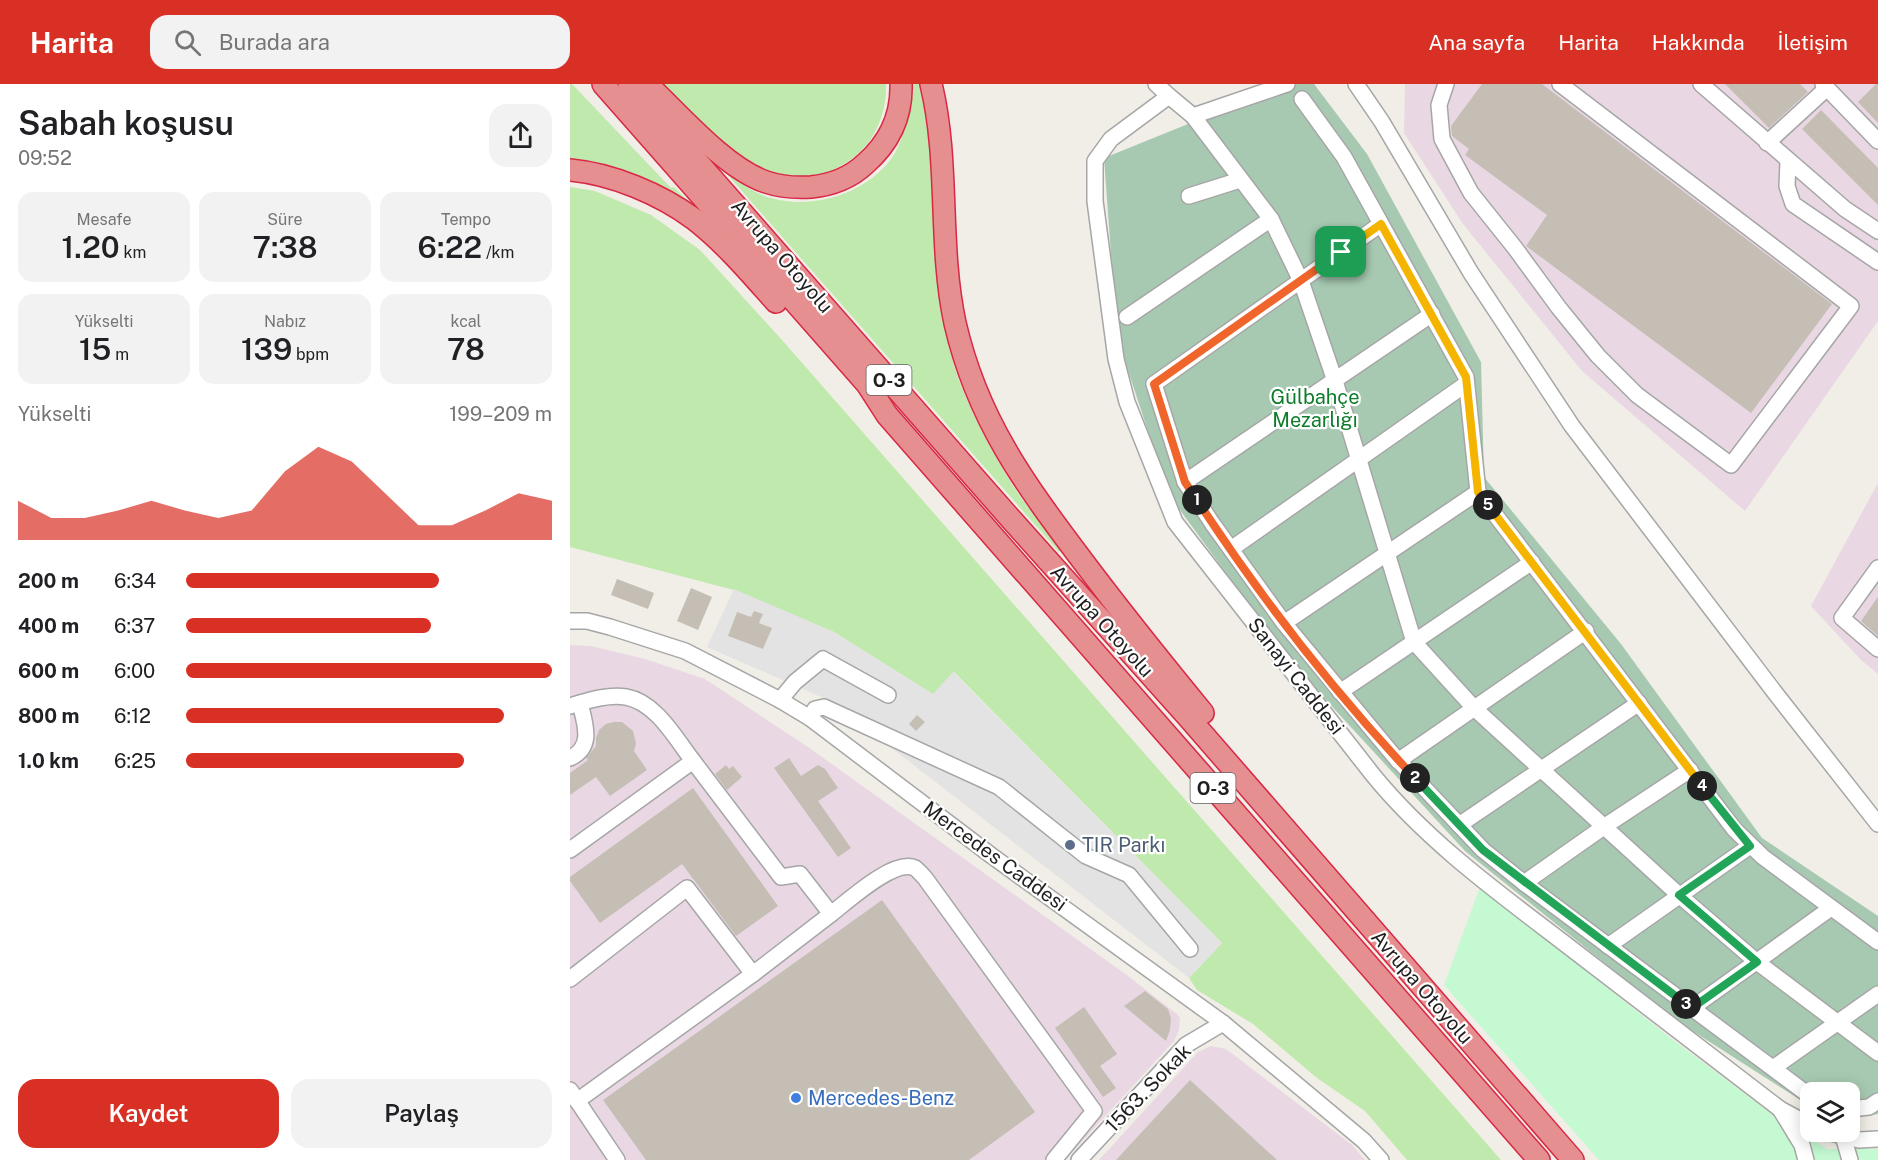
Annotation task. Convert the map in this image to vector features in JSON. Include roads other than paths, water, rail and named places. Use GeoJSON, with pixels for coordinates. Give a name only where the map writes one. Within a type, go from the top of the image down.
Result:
{"type":"FeatureCollection","features":[{"type":"Feature","properties":{"kind":"highway","name":"Avrupa Otoyolu"},"geometry":{"type":"LineString","coordinates":[[603,84],[867,384],[887,415],[1539,1160]]}},
{"type":"Feature","properties":{"kind":"highway","name":"Avrupa Otoyolu"},"geometry":{"type":"LineString","coordinates":[[629,84],[1273,815],[1573,1160]]}},
{"type":"Feature","properties":{"kind":"highway"},"geometry":{"type":"LineString","coordinates":[[647,84],[724,157],[747,173],[765,182],[800,188],[831,183],[848,177],[875,155],[886,141],[896,120],[901,84]]}},
{"type":"Feature","properties":{"kind":"highway"},"geometry":{"type":"LineString","coordinates":[[931,84],[939,129],[947,256],[955,320],[971,380],[985,414],[1026,485],[1154,654],[1228,743],[1254,779],[1273,815]]}},
{"type":"Feature","properties":{"kind":"highway"},"geometry":{"type":"LineString","coordinates":[[570,170],[625,183],[674,206],[695,220],[728,250],[838,369],[887,415]]}},
{"type":"Feature","properties":{"kind":"street"},"geometry":{"type":"LineString","coordinates":[[1155,84],[1192,116],[1271,219],[1301,280],[1335,381],[1414,642],[1474,708],[1679,895],[1757,962],[1878,1053]]}},
{"type":"Feature","properties":{"kind":"street"},"geometry":{"type":"LineString","coordinates":[[1192,116],[1287,84]]}},
{"type":"Feature","properties":{"kind":"street"},"geometry":{"type":"LineString","coordinates":[[1356,84],[1382,122],[1471,273],[1572,426],[1878,824]]}},
{"type":"Feature","properties":{"kind":"street"},"geometry":{"type":"LineString","coordinates":[[1446,84],[1438,105],[1442,139],[1471,193],[1515,248],[1558,308],[1598,356],[1637,395],[1731,465],[1851,306],[1560,84]]}},
{"type":"Feature","properties":{"kind":"street"},"geometry":{"type":"LineString","coordinates":[[1701,84],[1845,209],[1878,231]]}},
{"type":"Feature","properties":{"kind":"street"},"geometry":{"type":"LineString","coordinates":[[1767,143],[1825,86],[1878,141]]}},
{"type":"Feature","properties":{"kind":"street","name":"Sanayi Caddesi"},"geometry":{"type":"LineString","coordinates":[[1169,96],[1111,139],[1095,161],[1095,201],[1116,359],[1127,402],[1176,522],[1373,775],[1420,827],[1482,880],[1780,1108],[1800,1119]]}},
{"type":"Feature","properties":{"kind":"street"},"geometry":{"type":"LineString","coordinates":[[1302,99],[1344,157],[1466,377],[1478,492],[1586,631],[1734,829],[1750,846],[1878,942]]}},
{"type":"Feature","properties":{"kind":"street"},"geometry":{"type":"LineString","coordinates":[[1788,161],[1787,186],[1793,204],[1878,262]]}},
{"type":"Feature","properties":{"kind":"street"},"geometry":{"type":"LineString","coordinates":[[1189,196],[1240,180]]}},
{"type":"Feature","properties":{"kind":"street"},"geometry":{"type":"LineString","coordinates":[[1127,317],[1271,219]]}},
{"type":"Feature","properties":{"kind":"street"},"geometry":{"type":"LineString","coordinates":[[1381,224],[1154,384],[1185,482],[1284,623],[1398,761],[1483,850],[1800,1088]]}},
{"type":"Feature","properties":{"kind":"street"},"geometry":{"type":"LineString","coordinates":[[1185,482],[1432,314]]}},
{"type":"Feature","properties":{"kind":"street"},"geometry":{"type":"LineString","coordinates":[[1231,549],[1466,384]]}},
{"type":"Feature","properties":{"kind":"street"},"geometry":{"type":"LineString","coordinates":[[1284,623],[1478,492]]}},
{"type":"Feature","properties":{"kind":"street"},"geometry":{"type":"LineString","coordinates":[[1340,692],[1532,562]]}},
{"type":"Feature","properties":{"kind":"street"},"geometry":{"type":"LineString","coordinates":[[1878,568],[1842,618],[1878,650]]}},
{"type":"Feature","properties":{"kind":"street","name":"Mercedes Caddesi"},"geometry":{"type":"LineString","coordinates":[[570,621],[587,621],[685,651],[810,718],[992,856],[1223,1023],[1364,1141],[1381,1160]]}},
{"type":"Feature","properties":{"kind":"street"},"geometry":{"type":"LineString","coordinates":[[1398,761],[1586,631]]}},
{"type":"Feature","properties":{"kind":"street"},"geometry":{"type":"LineString","coordinates":[[780,700],[795,682],[823,659],[888,695]]}},
{"type":"Feature","properties":{"kind":"street"},"geometry":{"type":"LineString","coordinates":[[570,758],[582,750],[586,739],[586,727],[575,704],[597,699],[625,697],[641,702],[662,721],[782,877],[800,874],[831,914]]}},
{"type":"Feature","properties":{"kind":"street"},"geometry":{"type":"LineString","coordinates":[[1459,825],[1639,703]]}},
{"type":"Feature","properties":{"kind":"street"},"geometry":{"type":"LineString","coordinates":[[810,718],[815,710],[824,707],[999,788],[1086,856],[1129,875],[1190,949]]}},
{"type":"Feature","properties":{"kind":"street"},"geometry":{"type":"LineString","coordinates":[[570,850],[693,761]]}},
{"type":"Feature","properties":{"kind":"street"},"geometry":{"type":"LineString","coordinates":[[1524,883],[1690,770]]}},
{"type":"Feature","properties":{"kind":"street"},"geometry":{"type":"LineString","coordinates":[[1608,946],[1750,846]]}},
{"type":"Feature","properties":{"kind":"street"},"geometry":{"type":"LineString","coordinates":[[617,1160],[574,1096],[753,974],[882,875],[904,867],[914,868],[925,878],[1094,1111],[1054,1160]]}},
{"type":"Feature","properties":{"kind":"street"},"geometry":{"type":"LineString","coordinates":[[570,979],[687,888],[753,974]]}},
{"type":"Feature","properties":{"kind":"street"},"geometry":{"type":"LineString","coordinates":[[1692,1008],[1831,908]]}},
{"type":"Feature","properties":{"kind":"street"},"geometry":{"type":"LineString","coordinates":[[1773,1068],[1878,994]]}},
{"type":"Feature","properties":{"kind":"street","name":"1563. Sokak"},"geometry":{"type":"LineString","coordinates":[[1079,1160],[1186,1046],[1223,1023]]}},
{"type":"Feature","properties":{"kind":"street"},"geometry":{"type":"LineString","coordinates":[[1860,1108],[1869,1107],[1878,1101]]}},
{"type":"Feature","properties":{"kind":"street"},"geometry":{"type":"LineString","coordinates":[[1780,1108],[1802,1145],[1806,1160]]}},
{"type":"Feature","properties":{"kind":"street"},"geometry":{"type":"LineString","coordinates":[[1860,1140],[1878,1139]]}},
{"type":"Feature","properties":{"kind":"street"},"geometry":{"type":"LineString","coordinates":[[1845,1142],[1850,1160]]}},
{"type":"Feature","properties":{"kind":"place","name":"TIR Parkı"},"geometry":{"type":"Point","coordinates":[1070,845]}},
{"type":"Feature","properties":{"kind":"place","name":"Mercedes-Benz"},"geometry":{"type":"Point","coordinates":[796,1098]}},
{"type":"Feature","properties":{"kind":"park label","name":"Gülbahçe Mezarlığı"},"geometry":{"type":"Point","coordinates":[1315,408]}}]}
